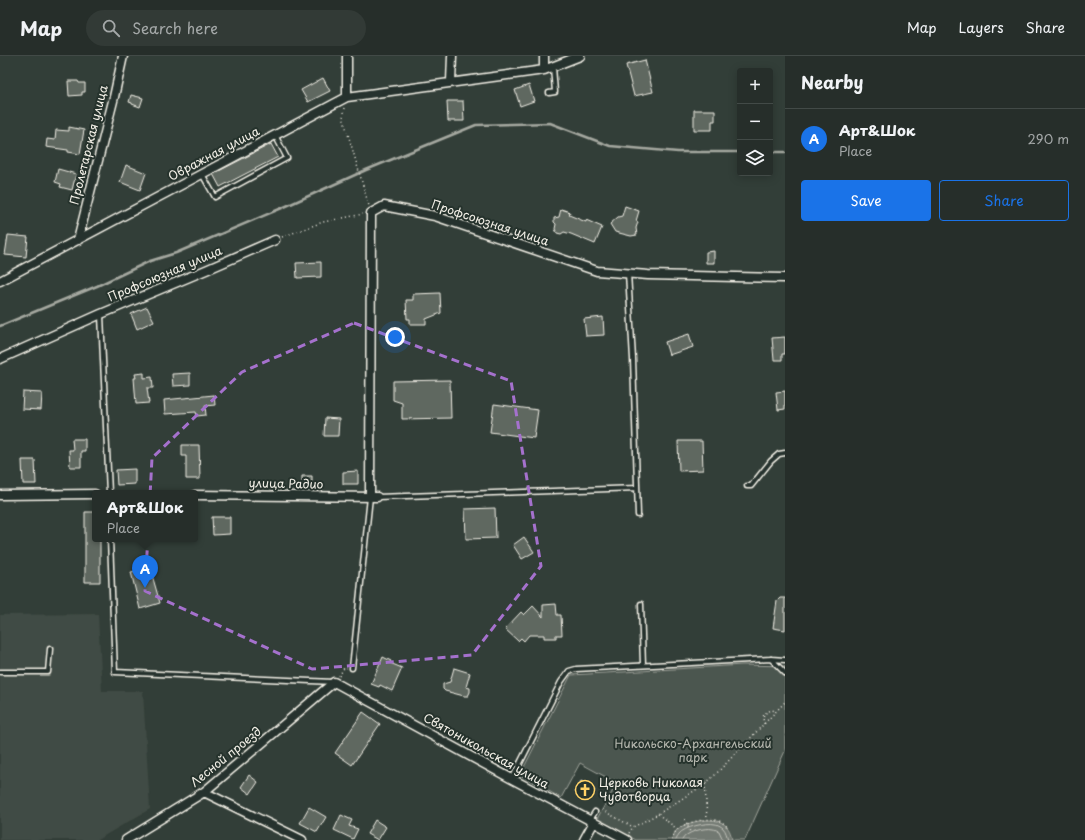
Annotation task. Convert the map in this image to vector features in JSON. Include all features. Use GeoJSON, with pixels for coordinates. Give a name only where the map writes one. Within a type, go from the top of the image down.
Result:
{"type":"FeatureCollection","features":[{"type":"Feature","properties":{"kind":"street","name":"Пролетарская улица"},"geometry":{"type":"LineString","coordinates":[[78,240],[123,56]]}},
{"type":"Feature","properties":{"kind":"street"},"geometry":{"type":"LineString","coordinates":[[347,56],[347,97]]}},
{"type":"Feature","properties":{"kind":"street"},"geometry":{"type":"LineString","coordinates":[[451,82],[452,56]]}},
{"type":"Feature","properties":{"kind":"street"},"geometry":{"type":"LineString","coordinates":[[544,56],[544,70]]}},
{"type":"Feature","properties":{"kind":"street","name":"Овражная улица"},"geometry":{"type":"LineString","coordinates":[[0,281],[347,97],[544,70],[580,56]]}},
{"type":"Feature","properties":{"kind":"street","name":"Профсоюзная улица"},"geometry":{"type":"LineString","coordinates":[[371,213],[384,206],[435,216],[597,271],[648,275],[785,278]]}},
{"type":"Feature","properties":{"kind":"street"},"geometry":{"type":"LineString","coordinates":[[371,213],[374,497]]}},
{"type":"Feature","properties":{"kind":"street","name":"Профсоюзная улица"},"geometry":{"type":"LineString","coordinates":[[0,359],[275,240]]}},
{"type":"Feature","properties":{"kind":"street"},"geometry":{"type":"LineString","coordinates":[[0,495],[92,494]]}},
{"type":"Feature","properties":{"kind":"street","name":"улица Радио"},"geometry":{"type":"LineString","coordinates":[[198,495],[374,497]]}},
{"type":"Feature","properties":{"kind":"street","name":"Святоникольская улица"},"geometry":{"type":"LineString","coordinates":[[334,682],[627,840]]}},
{"type":"Feature","properties":{"kind":"street","name":"Лесной проезд"},"geometry":{"type":"LineString","coordinates":[[126,840],[204,792],[334,682]]}},
{"type":"Feature","properties":{"kind":"street"},"geometry":{"type":"LineString","coordinates":[[204,792],[302,840]]}},
{"type":"Feature","properties":{"kind":"street"},"geometry":{"type":"LineString","coordinates":[[584,840],[592,822]]}},
{"type":"Feature","properties":{"kind":"lane"},"geometry":{"type":"LineString","coordinates":[[548,93],[555,92],[553,66]]}},
{"type":"Feature","properties":{"kind":"lane"},"geometry":{"type":"LineString","coordinates":[[202,174],[215,197],[287,158],[275,135]]}},
{"type":"Feature","properties":{"kind":"lane"},"geometry":{"type":"LineString","coordinates":[[628,273],[633,359],[638,515]]}},
{"type":"Feature","properties":{"kind":"lane"},"geometry":{"type":"LineString","coordinates":[[101,314],[109,490]]}},
{"type":"Feature","properties":{"kind":"lane"},"geometry":{"type":"LineString","coordinates":[[746,486],[751,486],[771,461],[779,454],[785,453]]}},
{"type":"Feature","properties":{"kind":"lane"},"geometry":{"type":"LineString","coordinates":[[352,668],[374,497],[637,488]]}},
{"type":"Feature","properties":{"kind":"lane"},"geometry":{"type":"LineString","coordinates":[[110,542],[115,672],[334,682]]}},
{"type":"Feature","properties":{"kind":"lane"},"geometry":{"type":"LineString","coordinates":[[641,604],[643,665]]}},
{"type":"Feature","properties":{"kind":"lane"},"geometry":{"type":"LineString","coordinates":[[0,672],[48,672],[50,649]]}},
{"type":"Feature","properties":{"kind":"lane"},"geometry":{"type":"LineString","coordinates":[[771,659],[785,672]]}},
{"type":"Feature","properties":{"kind":"lane"},"geometry":{"type":"LineString","coordinates":[[512,779],[561,682],[569,671],[576,669],[643,665],[771,659],[785,660]]}},
{"type":"Feature","properties":{"kind":"lane"},"geometry":{"type":"LineString","coordinates":[[592,822],[595,812]]}},
{"type":"Feature","properties":{"kind":"path"},"geometry":{"type":"LineString","coordinates":[[275,240],[323,222],[371,213],[343,117],[347,97]]}},
{"type":"Feature","properties":{"kind":"path"},"geometry":{"type":"LineString","coordinates":[[334,682],[344,668],[352,668]]}},
{"type":"Feature","properties":{"kind":"path"},"geometry":{"type":"LineString","coordinates":[[627,840],[633,827],[658,814],[705,784],[785,702]]}},
{"type":"Feature","properties":{"kind":"path"},"geometry":{"type":"LineString","coordinates":[[764,724],[764,714],[771,710],[776,711]]}},
{"type":"Feature","properties":{"kind":"path"},"geometry":{"type":"LineString","coordinates":[[705,784],[707,820]]}},
{"type":"Feature","properties":{"kind":"path"},"geometry":{"type":"LineString","coordinates":[[602,810],[633,827]]}},
{"type":"Feature","properties":{"kind":"path"},"geometry":{"type":"LineString","coordinates":[[658,814],[678,829]]}},
{"type":"Feature","properties":{"kind":"path"},"geometry":{"type":"LineString","coordinates":[[684,819],[690,832]]}},
{"type":"Feature","properties":{"kind":"path"},"geometry":{"type":"LineString","coordinates":[[672,840],[678,829],[686,824],[699,820],[716,820],[725,824],[728,828]]}},
{"type":"Feature","properties":{"kind":"highlighted area"},"geometry":{"type":"Polygon","coordinates":[[[354,323],[511,381],[541,566],[472,655],[312,669],[145,591],[152,458],[242,372],[354,323]]]}},
{"type":"Feature","properties":{"kind":"shaded area"},"geometry":{"type":"Polygon","coordinates":[[[98,614],[102,691],[143,691],[150,809],[97,840],[0,840],[0,615],[98,614]]]}},
{"type":"Feature","properties":{"kind":"green space","name":"Никольско-Архангельский парк"},"geometry":{"type":"Polygon","coordinates":[[[743,665],[785,666],[785,751],[745,840],[636,840],[597,819],[617,783],[580,763],[561,798],[520,775],[571,675],[743,665]]]}},
{"type":"Feature","properties":{"kind":"water"},"geometry":{"type":"Polygon","coordinates":[[[707,820],[717,821],[724,824],[731,835],[732,840],[672,840],[675,832],[679,828],[691,823],[707,820]]]}},
{"type":"Feature","properties":{"kind":"building"},"geometry":{"type":"Polygon","coordinates":[[[645,60],[653,92],[634,96],[626,65],[645,60]]]}},
{"type":"Feature","properties":{"kind":"building"},"geometry":{"type":"Polygon","coordinates":[[[323,78],[330,91],[308,102],[301,90],[323,78]]]}},
{"type":"Feature","properties":{"kind":"building"},"geometry":{"type":"Polygon","coordinates":[[[68,81],[85,83],[85,92],[82,92],[82,95],[69,96],[68,81]]]}},
{"type":"Feature","properties":{"kind":"building"},"geometry":{"type":"Polygon","coordinates":[[[529,85],[534,101],[520,106],[515,90],[529,85]]]}},
{"type":"Feature","properties":{"kind":"building"},"geometry":{"type":"Polygon","coordinates":[[[131,95],[143,98],[140,107],[129,102],[131,95]]]}},
{"type":"Feature","properties":{"kind":"building"},"geometry":{"type":"Polygon","coordinates":[[[447,101],[463,101],[464,121],[448,121],[447,101]]]}},
{"type":"Feature","properties":{"kind":"building"},"geometry":{"type":"Polygon","coordinates":[[[694,110],[715,110],[715,121],[712,121],[712,130],[694,130],[694,110]]]}},
{"type":"Feature","properties":{"kind":"building"},"geometry":{"type":"Polygon","coordinates":[[[69,127],[84,130],[80,154],[68,152],[68,150],[46,147],[47,139],[55,140],[56,130],[69,131],[69,127]]]}},
{"type":"Feature","properties":{"kind":"building"},"geometry":{"type":"Polygon","coordinates":[[[271,144],[278,157],[220,187],[213,174],[271,144]]]}},
{"type":"Feature","properties":{"kind":"building"},"geometry":{"type":"Polygon","coordinates":[[[126,165],[146,173],[140,190],[120,182],[126,165]]]}},
{"type":"Feature","properties":{"kind":"building"},"geometry":{"type":"Polygon","coordinates":[[[58,169],[76,174],[72,190],[60,187],[61,184],[55,182],[58,169]]]}},
{"type":"Feature","properties":{"kind":"building"},"geometry":{"type":"Polygon","coordinates":[[[625,206],[639,211],[636,221],[638,222],[636,228],[637,235],[631,236],[615,232],[610,224],[618,217],[622,216],[625,206]]]}},
{"type":"Feature","properties":{"kind":"building"},"geometry":{"type":"Polygon","coordinates":[[[561,209],[570,212],[569,215],[602,227],[595,244],[571,234],[564,232],[561,234],[557,233],[554,218],[559,217],[561,209]]]}},
{"type":"Feature","properties":{"kind":"building"},"geometry":{"type":"Polygon","coordinates":[[[8,235],[28,237],[26,257],[5,255],[8,235]]]}},
{"type":"Feature","properties":{"kind":"building"},"geometry":{"type":"Polygon","coordinates":[[[714,251],[714,263],[706,263],[706,252],[714,251]]]}},
{"type":"Feature","properties":{"kind":"building"},"geometry":{"type":"Polygon","coordinates":[[[321,262],[321,277],[297,278],[296,263],[321,262]]]}},
{"type":"Feature","properties":{"kind":"building"},"geometry":{"type":"Polygon","coordinates":[[[440,293],[441,313],[426,319],[426,324],[410,324],[410,319],[407,319],[406,300],[413,300],[413,294],[440,293]]]}},
{"type":"Feature","properties":{"kind":"building"},"geometry":{"type":"Polygon","coordinates":[[[147,307],[154,321],[137,329],[131,314],[147,307]]]}},
{"type":"Feature","properties":{"kind":"building"},"geometry":{"type":"Polygon","coordinates":[[[603,317],[604,335],[586,336],[584,319],[603,317]]]}},
{"type":"Feature","properties":{"kind":"building"},"geometry":{"type":"Polygon","coordinates":[[[689,334],[693,347],[669,355],[665,342],[689,334]]]}},
{"type":"Feature","properties":{"kind":"building"},"geometry":{"type":"Polygon","coordinates":[[[785,337],[785,354],[782,354],[782,360],[774,360],[772,338],[785,337]]]}},
{"type":"Feature","properties":{"kind":"building"},"geometry":{"type":"Polygon","coordinates":[[[144,373],[144,378],[152,377],[153,388],[147,388],[149,403],[136,404],[135,374],[144,373]]]}},
{"type":"Feature","properties":{"kind":"building"},"geometry":{"type":"Polygon","coordinates":[[[190,373],[190,385],[173,386],[172,374],[190,373]]]}},
{"type":"Feature","properties":{"kind":"building"},"geometry":{"type":"Polygon","coordinates":[[[450,380],[451,418],[402,419],[402,403],[393,400],[393,381],[450,380]]]}},
{"type":"Feature","properties":{"kind":"building"},"geometry":{"type":"Polygon","coordinates":[[[785,391],[785,409],[778,410],[776,392],[785,391]]]}},
{"type":"Feature","properties":{"kind":"building"},"geometry":{"type":"Polygon","coordinates":[[[23,392],[42,393],[41,410],[22,409],[23,392]]]}},
{"type":"Feature","properties":{"kind":"building"},"geometry":{"type":"Polygon","coordinates":[[[214,395],[215,405],[205,406],[206,415],[197,416],[196,412],[165,414],[164,400],[214,395]]]}},
{"type":"Feature","properties":{"kind":"building"},"geometry":{"type":"Polygon","coordinates":[[[494,404],[538,410],[534,438],[490,432],[494,404]]]}},
{"type":"Feature","properties":{"kind":"building"},"geometry":{"type":"Polygon","coordinates":[[[325,418],[339,419],[338,436],[324,436],[325,418]]]}},
{"type":"Feature","properties":{"kind":"building"},"geometry":{"type":"Polygon","coordinates":[[[72,439],[85,439],[85,451],[81,451],[81,467],[70,467],[69,450],[73,450],[72,439]]]}},
{"type":"Feature","properties":{"kind":"building"},"geometry":{"type":"Polygon","coordinates":[[[678,441],[702,441],[703,470],[679,471],[678,441]]]}},
{"type":"Feature","properties":{"kind":"building"},"geometry":{"type":"Polygon","coordinates":[[[182,445],[199,445],[200,479],[186,479],[186,456],[182,456],[182,445]]]}},
{"type":"Feature","properties":{"kind":"building"},"geometry":{"type":"Polygon","coordinates":[[[22,460],[35,460],[36,484],[23,484],[22,460]]]}},
{"type":"Feature","properties":{"kind":"building"},"geometry":{"type":"Polygon","coordinates":[[[135,469],[135,484],[117,485],[116,470],[135,469]]]}},
{"type":"Feature","properties":{"kind":"building"},"geometry":{"type":"Polygon","coordinates":[[[358,471],[358,484],[343,484],[343,472],[358,471]]]}},
{"type":"Feature","properties":{"kind":"building"},"geometry":{"type":"Polygon","coordinates":[[[302,476],[312,476],[312,487],[302,487],[302,476]]]}},
{"type":"Feature","properties":{"kind":"building"},"geometry":{"type":"Polygon","coordinates":[[[495,508],[496,538],[466,539],[465,509],[495,508]]]}},
{"type":"Feature","properties":{"kind":"building"},"geometry":{"type":"Polygon","coordinates":[[[85,512],[92,512],[92,542],[100,542],[100,582],[85,582],[85,512]]]}},
{"type":"Feature","properties":{"kind":"building"},"geometry":{"type":"Polygon","coordinates":[[[212,517],[230,517],[230,534],[213,535],[212,517]]]}},
{"type":"Feature","properties":{"kind":"building"},"geometry":{"type":"Polygon","coordinates":[[[524,537],[534,552],[522,559],[513,545],[524,537]]]}},
{"type":"Feature","properties":{"kind":"building"},"geometry":{"type":"Polygon","coordinates":[[[150,568],[160,603],[140,609],[131,572],[150,568]]]}},
{"type":"Feature","properties":{"kind":"building"},"geometry":{"type":"Polygon","coordinates":[[[780,598],[785,598],[785,630],[773,628],[777,601],[780,598]]]}},
{"type":"Feature","properties":{"kind":"building"},"geometry":{"type":"Polygon","coordinates":[[[556,604],[557,615],[561,615],[562,635],[556,635],[556,638],[544,638],[544,635],[529,635],[524,641],[521,638],[518,641],[505,629],[521,612],[524,615],[533,606],[543,617],[543,605],[556,604]]]}},
{"type":"Feature","properties":{"kind":"building"},"geometry":{"type":"Polygon","coordinates":[[[383,657],[391,661],[390,663],[402,668],[392,691],[380,685],[379,687],[371,684],[383,657]]]}},
{"type":"Feature","properties":{"kind":"building"},"geometry":{"type":"Polygon","coordinates":[[[454,668],[470,673],[466,687],[470,688],[468,696],[445,691],[443,689],[443,684],[450,682],[454,668]]]}},
{"type":"Feature","properties":{"kind":"building"},"geometry":{"type":"Polygon","coordinates":[[[363,712],[380,724],[352,765],[335,753],[363,712]]]}},
{"type":"Feature","properties":{"kind":"building"},"geometry":{"type":"Polygon","coordinates":[[[249,775],[258,782],[250,794],[241,787],[249,775]]]}},
{"type":"Feature","properties":{"kind":"building","name":"Церковь Николая Чудотворца"},"geometry":{"type":"Polygon","coordinates":[[[581,781],[592,787],[591,789],[595,790],[591,798],[586,798],[575,792],[581,781]]]}},
{"type":"Feature","properties":{"kind":"building"},"geometry":{"type":"Polygon","coordinates":[[[309,807],[326,817],[317,832],[300,823],[309,807]]]}},
{"type":"Feature","properties":{"kind":"building"},"geometry":{"type":"Polygon","coordinates":[[[341,815],[352,820],[349,826],[358,829],[353,839],[334,830],[341,815]]]}},
{"type":"Feature","properties":{"kind":"building"},"geometry":{"type":"Polygon","coordinates":[[[375,820],[386,827],[378,840],[367,834],[375,820]]]}},
{"type":"Feature","properties":{"kind":"waterway"},"geometry":{"type":"LineString","coordinates":[[0,326],[97,286],[150,261],[176,253],[366,170],[476,125],[550,123],[610,146],[678,152],[737,152]]}},
{"type":"Feature","properties":{"kind":"waterway"},"geometry":{"type":"LineString","coordinates":[[773,152],[785,152]]}},
{"type":"Feature","properties":{"kind":"place","name":"Арт&Шок"},"geometry":{"type":"Point","coordinates":[145,588]}},
{"type":"Feature","properties":{"kind":"place","name":"Церковь Николая Чудотворца"},"geometry":{"type":"Point","coordinates":[585,790]}}]}
